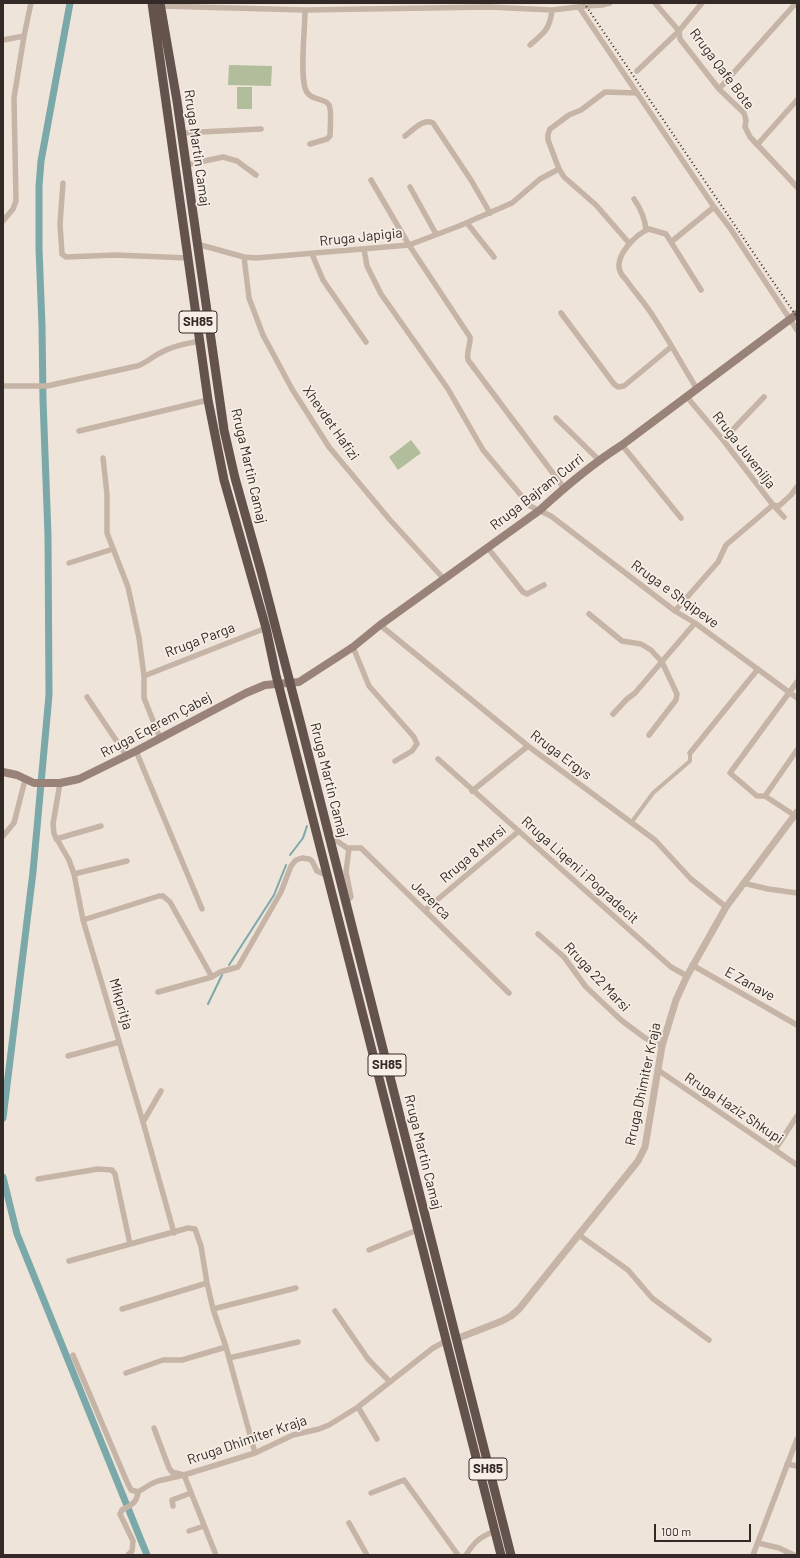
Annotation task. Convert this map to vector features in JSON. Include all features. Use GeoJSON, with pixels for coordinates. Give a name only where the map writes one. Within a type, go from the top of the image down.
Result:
{"type":"FeatureCollection","features":[{"type":"Feature","properties":{"kind":"highway","name":"Rruga Martin Camaj"},"geometry":{"type":"LineString","coordinates":[[158,4],[186,165],[224,430],[235,478],[290,683],[511,1555]]}},
{"type":"Feature","properties":{"kind":"highway","name":"Rruga Martin Camaj"},"geometry":{"type":"LineString","coordinates":[[158,4],[188,258],[201,341],[208,400],[224,480],[266,628],[278,683],[501,1555]]}},
{"type":"Feature","properties":{"kind":"main road","name":"Rruga Bajram Curri"},"geometry":{"type":"LineString","coordinates":[[290,683],[302,681],[353,647],[380,625],[444,578],[540,510],[564,488],[599,460],[622,445],[797,314]]}},
{"type":"Feature","properties":{"kind":"main road","name":"Rruga Eqerem Çabej"},"geometry":{"type":"LineString","coordinates":[[3,772],[17,775],[25,780],[51,784],[79,779],[90,775],[246,693],[265,685],[290,683]]}},
{"type":"Feature","properties":{"kind":"street"},"geometry":{"type":"LineString","coordinates":[[3,221],[13,209],[16,201],[14,98],[31,3]]}},
{"type":"Feature","properties":{"kind":"street"},"geometry":{"type":"LineString","coordinates":[[158,4],[305,10],[386,6],[488,5],[552,10],[610,3]]}},
{"type":"Feature","properties":{"kind":"street","name":"Rruga Qafe Bote"},"geometry":{"type":"LineString","coordinates":[[655,3],[679,31],[680,39],[719,89],[744,113],[746,120],[745,127],[757,145],[797,187]]}},
{"type":"Feature","properties":{"kind":"street"},"geometry":{"type":"LineString","coordinates":[[637,72],[679,31],[702,3]]}},
{"type":"Feature","properties":{"kind":"street"},"geometry":{"type":"LineString","coordinates":[[719,89],[796,3]]}},
{"type":"Feature","properties":{"kind":"street"},"geometry":{"type":"LineString","coordinates":[[579,6],[714,207],[730,228],[797,330]]}},
{"type":"Feature","properties":{"kind":"street"},"geometry":{"type":"LineString","coordinates":[[305,10],[305,88],[312,98],[327,102],[330,106],[330,136],[328,139],[310,144]]}},
{"type":"Feature","properties":{"kind":"street"},"geometry":{"type":"LineString","coordinates":[[530,45],[546,32],[551,21],[552,10]]}},
{"type":"Feature","properties":{"kind":"street"},"geometry":{"type":"LineString","coordinates":[[3,40],[24,36]]}},
{"type":"Feature","properties":{"kind":"street"},"geometry":{"type":"LineString","coordinates":[[629,243],[596,204],[564,177],[559,169],[548,140],[548,134],[550,129],[569,115],[581,110],[605,92],[637,93]]}},
{"type":"Feature","properties":{"kind":"street"},"geometry":{"type":"LineString","coordinates":[[757,145],[797,100]]}},
{"type":"Feature","properties":{"kind":"street"},"geometry":{"type":"LineString","coordinates":[[405,136],[424,122],[429,121],[433,123],[471,180],[490,212]]}},
{"type":"Feature","properties":{"kind":"street"},"geometry":{"type":"LineString","coordinates":[[181,133],[261,129]]}},
{"type":"Feature","properties":{"kind":"street"},"geometry":{"type":"LineString","coordinates":[[186,165],[223,157],[237,161],[256,175]]}},
{"type":"Feature","properties":{"kind":"street","name":"Rruga Japigia"},"geometry":{"type":"LineString","coordinates":[[197,244],[244,257],[256,258],[409,245],[467,223],[512,203],[540,179],[559,169]]}},
{"type":"Feature","properties":{"kind":"street"},"geometry":{"type":"LineString","coordinates":[[372,180],[409,245],[470,337],[471,341],[466,354],[468,360],[564,488]]}},
{"type":"Feature","properties":{"kind":"street"},"geometry":{"type":"LineString","coordinates":[[62,183],[60,224],[62,254],[66,257],[115,255],[188,258]]}},
{"type":"Feature","properties":{"kind":"street"},"geometry":{"type":"LineString","coordinates":[[410,187],[436,234]]}},
{"type":"Feature","properties":{"kind":"street"},"geometry":{"type":"LineString","coordinates":[[634,199],[642,210],[646,230]]}},
{"type":"Feature","properties":{"kind":"street"},"geometry":{"type":"LineString","coordinates":[[671,242],[714,207]]}},
{"type":"Feature","properties":{"kind":"street"},"geometry":{"type":"LineString","coordinates":[[467,223],[494,257]]}},
{"type":"Feature","properties":{"kind":"street"},"geometry":{"type":"LineString","coordinates":[[697,389],[664,334],[620,272],[620,260],[629,243],[646,230],[653,229],[666,234],[701,290]]}},
{"type":"Feature","properties":{"kind":"street","name":"Rruga e Shqipeve"},"geometry":{"type":"LineString","coordinates":[[364,249],[367,266],[381,294],[448,389],[483,450],[530,506],[551,516],[676,611],[695,623],[797,698]]}},
{"type":"Feature","properties":{"kind":"street"},"geometry":{"type":"LineString","coordinates":[[312,254],[323,280],[366,342]]}},
{"type":"Feature","properties":{"kind":"street","name":"Xhevdet Hafizi"},"geometry":{"type":"LineString","coordinates":[[244,257],[249,298],[254,312],[263,335],[292,389],[329,447],[390,520],[444,578]]}},
{"type":"Feature","properties":{"kind":"street"},"geometry":{"type":"LineString","coordinates":[[561,313],[618,388],[624,386],[671,347]]}},
{"type":"Feature","properties":{"kind":"street"},"geometry":{"type":"LineString","coordinates":[[3,386],[48,386],[142,364],[160,352],[189,342],[201,341]]}},
{"type":"Feature","properties":{"kind":"street","name":"Rruga Juvenilja"},"geometry":{"type":"LineString","coordinates":[[687,397],[784,517]]}},
{"type":"Feature","properties":{"kind":"street"},"geometry":{"type":"LineString","coordinates":[[723,440],[764,398]]}},
{"type":"Feature","properties":{"kind":"street"},"geometry":{"type":"LineString","coordinates":[[79,431],[208,400]]}},
{"type":"Feature","properties":{"kind":"street"},"geometry":{"type":"LineString","coordinates":[[556,418],[599,460]]}},
{"type":"Feature","properties":{"kind":"street"},"geometry":{"type":"LineString","coordinates":[[622,445],[681,518]]}},
{"type":"Feature","properties":{"kind":"street"},"geometry":{"type":"LineString","coordinates":[[102,458],[107,494],[108,533],[128,587],[139,638],[144,676],[144,698],[160,738]]}},
{"type":"Feature","properties":{"kind":"street"},"geometry":{"type":"LineString","coordinates":[[676,611],[718,562],[726,545],[773,505],[779,506],[797,487]]}},
{"type":"Feature","properties":{"kind":"street"},"geometry":{"type":"LineString","coordinates":[[488,547],[523,592],[527,594],[544,585]]}},
{"type":"Feature","properties":{"kind":"street"},"geometry":{"type":"LineString","coordinates":[[69,563],[113,549]]}},
{"type":"Feature","properties":{"kind":"street"},"geometry":{"type":"LineString","coordinates":[[589,614],[622,641],[641,644],[651,650],[662,662],[677,694],[676,700],[649,736]]}},
{"type":"Feature","properties":{"kind":"street"},"geometry":{"type":"LineString","coordinates":[[614,714],[627,699],[635,694],[695,623]]}},
{"type":"Feature","properties":{"kind":"street","name":"Rruga Ergys"},"geometry":{"type":"LineString","coordinates":[[380,625],[528,746],[655,840],[691,879],[726,907]]}},
{"type":"Feature","properties":{"kind":"street","name":"Rruga Parga"},"geometry":{"type":"LineString","coordinates":[[144,676],[266,628]]}},
{"type":"Feature","properties":{"kind":"street"},"geometry":{"type":"LineString","coordinates":[[353,647],[369,686],[414,737],[417,744],[412,751],[395,761]]}},
{"type":"Feature","properties":{"kind":"street"},"geometry":{"type":"LineString","coordinates":[[631,823],[653,793],[690,761],[690,753],[758,669]]}},
{"type":"Feature","properties":{"kind":"street"},"geometry":{"type":"LineString","coordinates":[[796,814],[765,796],[757,796],[730,773],[797,682]]}},
{"type":"Feature","properties":{"kind":"street"},"geometry":{"type":"LineString","coordinates":[[87,697],[126,755]]}},
{"type":"Feature","properties":{"kind":"street"},"geometry":{"type":"LineString","coordinates":[[472,790],[528,746]]}},
{"type":"Feature","properties":{"kind":"street"},"geometry":{"type":"LineString","coordinates":[[765,796],[797,750]]}},
{"type":"Feature","properties":{"kind":"street"},"geometry":{"type":"LineString","coordinates":[[136,751],[202,909]]}},
{"type":"Feature","properties":{"kind":"street","name":"Rruga Liqeni i Pogradecit"},"geometry":{"type":"LineString","coordinates":[[438,759],[671,967],[687,976]]}},
{"type":"Feature","properties":{"kind":"street"},"geometry":{"type":"LineString","coordinates":[[3,836],[14,823],[25,780]]}},
{"type":"Feature","properties":{"kind":"street","name":"Mikpritja"},"geometry":{"type":"LineString","coordinates":[[60,783],[53,829],[56,839],[69,860],[74,874],[84,920],[174,1233]]}},
{"type":"Feature","properties":{"kind":"street","name":"Rruga Dhimiter Kraja"},"geometry":{"type":"LineString","coordinates":[[456,1338],[511,1316],[638,1161],[645,1147],[662,1046],[676,1000],[692,965],[726,907],[796,814]]}},
{"type":"Feature","properties":{"kind":"street"},"geometry":{"type":"LineString","coordinates":[[56,839],[101,826]]}},
{"type":"Feature","properties":{"kind":"street","name":"Rruga 8 Marsi"},"geometry":{"type":"LineString","coordinates":[[425,910],[519,831]]}},
{"type":"Feature","properties":{"kind":"street","name":"Jezerca"},"geometry":{"type":"LineString","coordinates":[[330,841],[337,841],[344,847],[362,848],[509,993]]}},
{"type":"Feature","properties":{"kind":"street"},"geometry":{"type":"LineString","coordinates":[[345,903],[351,897],[346,872],[349,848]]}},
{"type":"Feature","properties":{"kind":"street"},"geometry":{"type":"LineString","coordinates":[[158,992],[212,977],[220,972],[238,967],[281,892],[291,866],[296,860],[306,857],[312,861],[317,871],[328,876]]}},
{"type":"Feature","properties":{"kind":"street"},"geometry":{"type":"LineString","coordinates":[[74,874],[127,861]]}},
{"type":"Feature","properties":{"kind":"street"},"geometry":{"type":"LineString","coordinates":[[743,883],[768,889],[797,893]]}},
{"type":"Feature","properties":{"kind":"street"},"geometry":{"type":"LineString","coordinates":[[84,920],[163,896],[170,902],[212,977]]}},
{"type":"Feature","properties":{"kind":"street","name":"Rruga 22 Marsi"},"geometry":{"type":"LineString","coordinates":[[538,934],[564,957],[586,987],[621,1020],[645,1038],[662,1046]]}},
{"type":"Feature","properties":{"kind":"street","name":"E Zanave"},"geometry":{"type":"LineString","coordinates":[[692,965],[797,1025]]}},
{"type":"Feature","properties":{"kind":"street"},"geometry":{"type":"LineString","coordinates":[[68,1056],[119,1042]]}},
{"type":"Feature","properties":{"kind":"street","name":"Rruga Haziz Shkupi"},"geometry":{"type":"LineString","coordinates":[[658,1070],[797,1165]]}},
{"type":"Feature","properties":{"kind":"street"},"geometry":{"type":"LineString","coordinates":[[143,1122],[161,1091]]}},
{"type":"Feature","properties":{"kind":"street"},"geometry":{"type":"LineString","coordinates":[[775,1150],[797,1116]]}},
{"type":"Feature","properties":{"kind":"street"},"geometry":{"type":"LineString","coordinates":[[38,1179],[98,1169],[112,1170],[115,1174],[130,1244]]}},
{"type":"Feature","properties":{"kind":"street"},"geometry":{"type":"LineString","coordinates":[[69,1261],[192,1228],[195,1229],[201,1246],[206,1283],[226,1347],[255,1453]]}},
{"type":"Feature","properties":{"kind":"street"},"geometry":{"type":"LineString","coordinates":[[369,1250],[417,1230]]}},
{"type":"Feature","properties":{"kind":"street"},"geometry":{"type":"LineString","coordinates":[[579,1234],[628,1270],[652,1298],[709,1340]]}},
{"type":"Feature","properties":{"kind":"street"},"geometry":{"type":"LineString","coordinates":[[122,1309],[206,1283]]}},
{"type":"Feature","properties":{"kind":"street"},"geometry":{"type":"LineString","coordinates":[[213,1309],[296,1288]]}},
{"type":"Feature","properties":{"kind":"street"},"geometry":{"type":"LineString","coordinates":[[335,1311],[368,1359],[390,1382]]}},
{"type":"Feature","properties":{"kind":"street","name":"Rruga Dhimiter Kraja"},"geometry":{"type":"LineString","coordinates":[[138,1492],[151,1484],[255,1453],[293,1435],[329,1425],[358,1407],[433,1348],[446,1341]]}},
{"type":"Feature","properties":{"kind":"street"},"geometry":{"type":"LineString","coordinates":[[229,1358],[298,1342]]}},
{"type":"Feature","properties":{"kind":"street"},"geometry":{"type":"LineString","coordinates":[[126,1373],[162,1360],[182,1360],[226,1347]]}},
{"type":"Feature","properties":{"kind":"street"},"geometry":{"type":"LineString","coordinates":[[73,1355],[127,1482],[131,1490],[138,1492],[134,1504],[122,1510],[120,1514],[133,1541],[132,1552],[128,1555]]}},
{"type":"Feature","properties":{"kind":"street"},"geometry":{"type":"LineString","coordinates":[[358,1407],[377,1439]]}},
{"type":"Feature","properties":{"kind":"street"},"geometry":{"type":"LineString","coordinates":[[154,1428],[169,1468],[172,1472],[184,1475],[216,1555]]}},
{"type":"Feature","properties":{"kind":"street"},"geometry":{"type":"LineString","coordinates":[[753,1555],[797,1439]]}},
{"type":"Feature","properties":{"kind":"street"},"geometry":{"type":"LineString","coordinates":[[787,1464],[797,1466]]}},
{"type":"Feature","properties":{"kind":"street"},"geometry":{"type":"LineString","coordinates":[[371,1493],[404,1480],[458,1555]]}},
{"type":"Feature","properties":{"kind":"street"},"geometry":{"type":"LineString","coordinates":[[174,1506],[172,1500],[191,1493]]}},
{"type":"Feature","properties":{"kind":"street"},"geometry":{"type":"LineString","coordinates":[[349,1523],[367,1555]]}},
{"type":"Feature","properties":{"kind":"street"},"geometry":{"type":"LineString","coordinates":[[188,1532],[204,1526]]}},
{"type":"Feature","properties":{"kind":"street"},"geometry":{"type":"LineString","coordinates":[[466,1555],[481,1536],[495,1531]]}},
{"type":"Feature","properties":{"kind":"street"},"geometry":{"type":"LineString","coordinates":[[758,1543],[779,1548],[794,1555]]}},
{"type":"Feature","properties":{"kind":"green space"},"geometry":{"type":"Polygon","coordinates":[[[229,65],[272,66],[271,86],[228,85],[229,65]]]}},
{"type":"Feature","properties":{"kind":"green space"},"geometry":{"type":"Polygon","coordinates":[[[237,87],[252,87],[252,109],[237,109],[237,87]]]}},
{"type":"Feature","properties":{"kind":"green space"},"geometry":{"type":"Polygon","coordinates":[[[411,440],[421,453],[398,470],[389,457],[411,440]]]}},
{"type":"Feature","properties":{"kind":"waterway"},"geometry":{"type":"LineString","coordinates":[[3,1118],[33,872],[49,695],[48,535],[39,248],[39,186],[41,161],[70,3]]}},
{"type":"Feature","properties":{"kind":"waterway"},"geometry":{"type":"LineString","coordinates":[[290,855],[303,838],[307,826]]}},
{"type":"Feature","properties":{"kind":"waterway"},"geometry":{"type":"LineString","coordinates":[[229,965],[274,895],[286,865]]}},
{"type":"Feature","properties":{"kind":"waterway"},"geometry":{"type":"LineString","coordinates":[[208,1004],[222,975]]}},
{"type":"Feature","properties":{"kind":"waterway"},"geometry":{"type":"LineString","coordinates":[[3,1177],[17,1234],[147,1555]]}},
{"type":"Feature","properties":{"kind":"railway"},"geometry":{"type":"LineString","coordinates":[[584,3],[797,317]]}}]}
